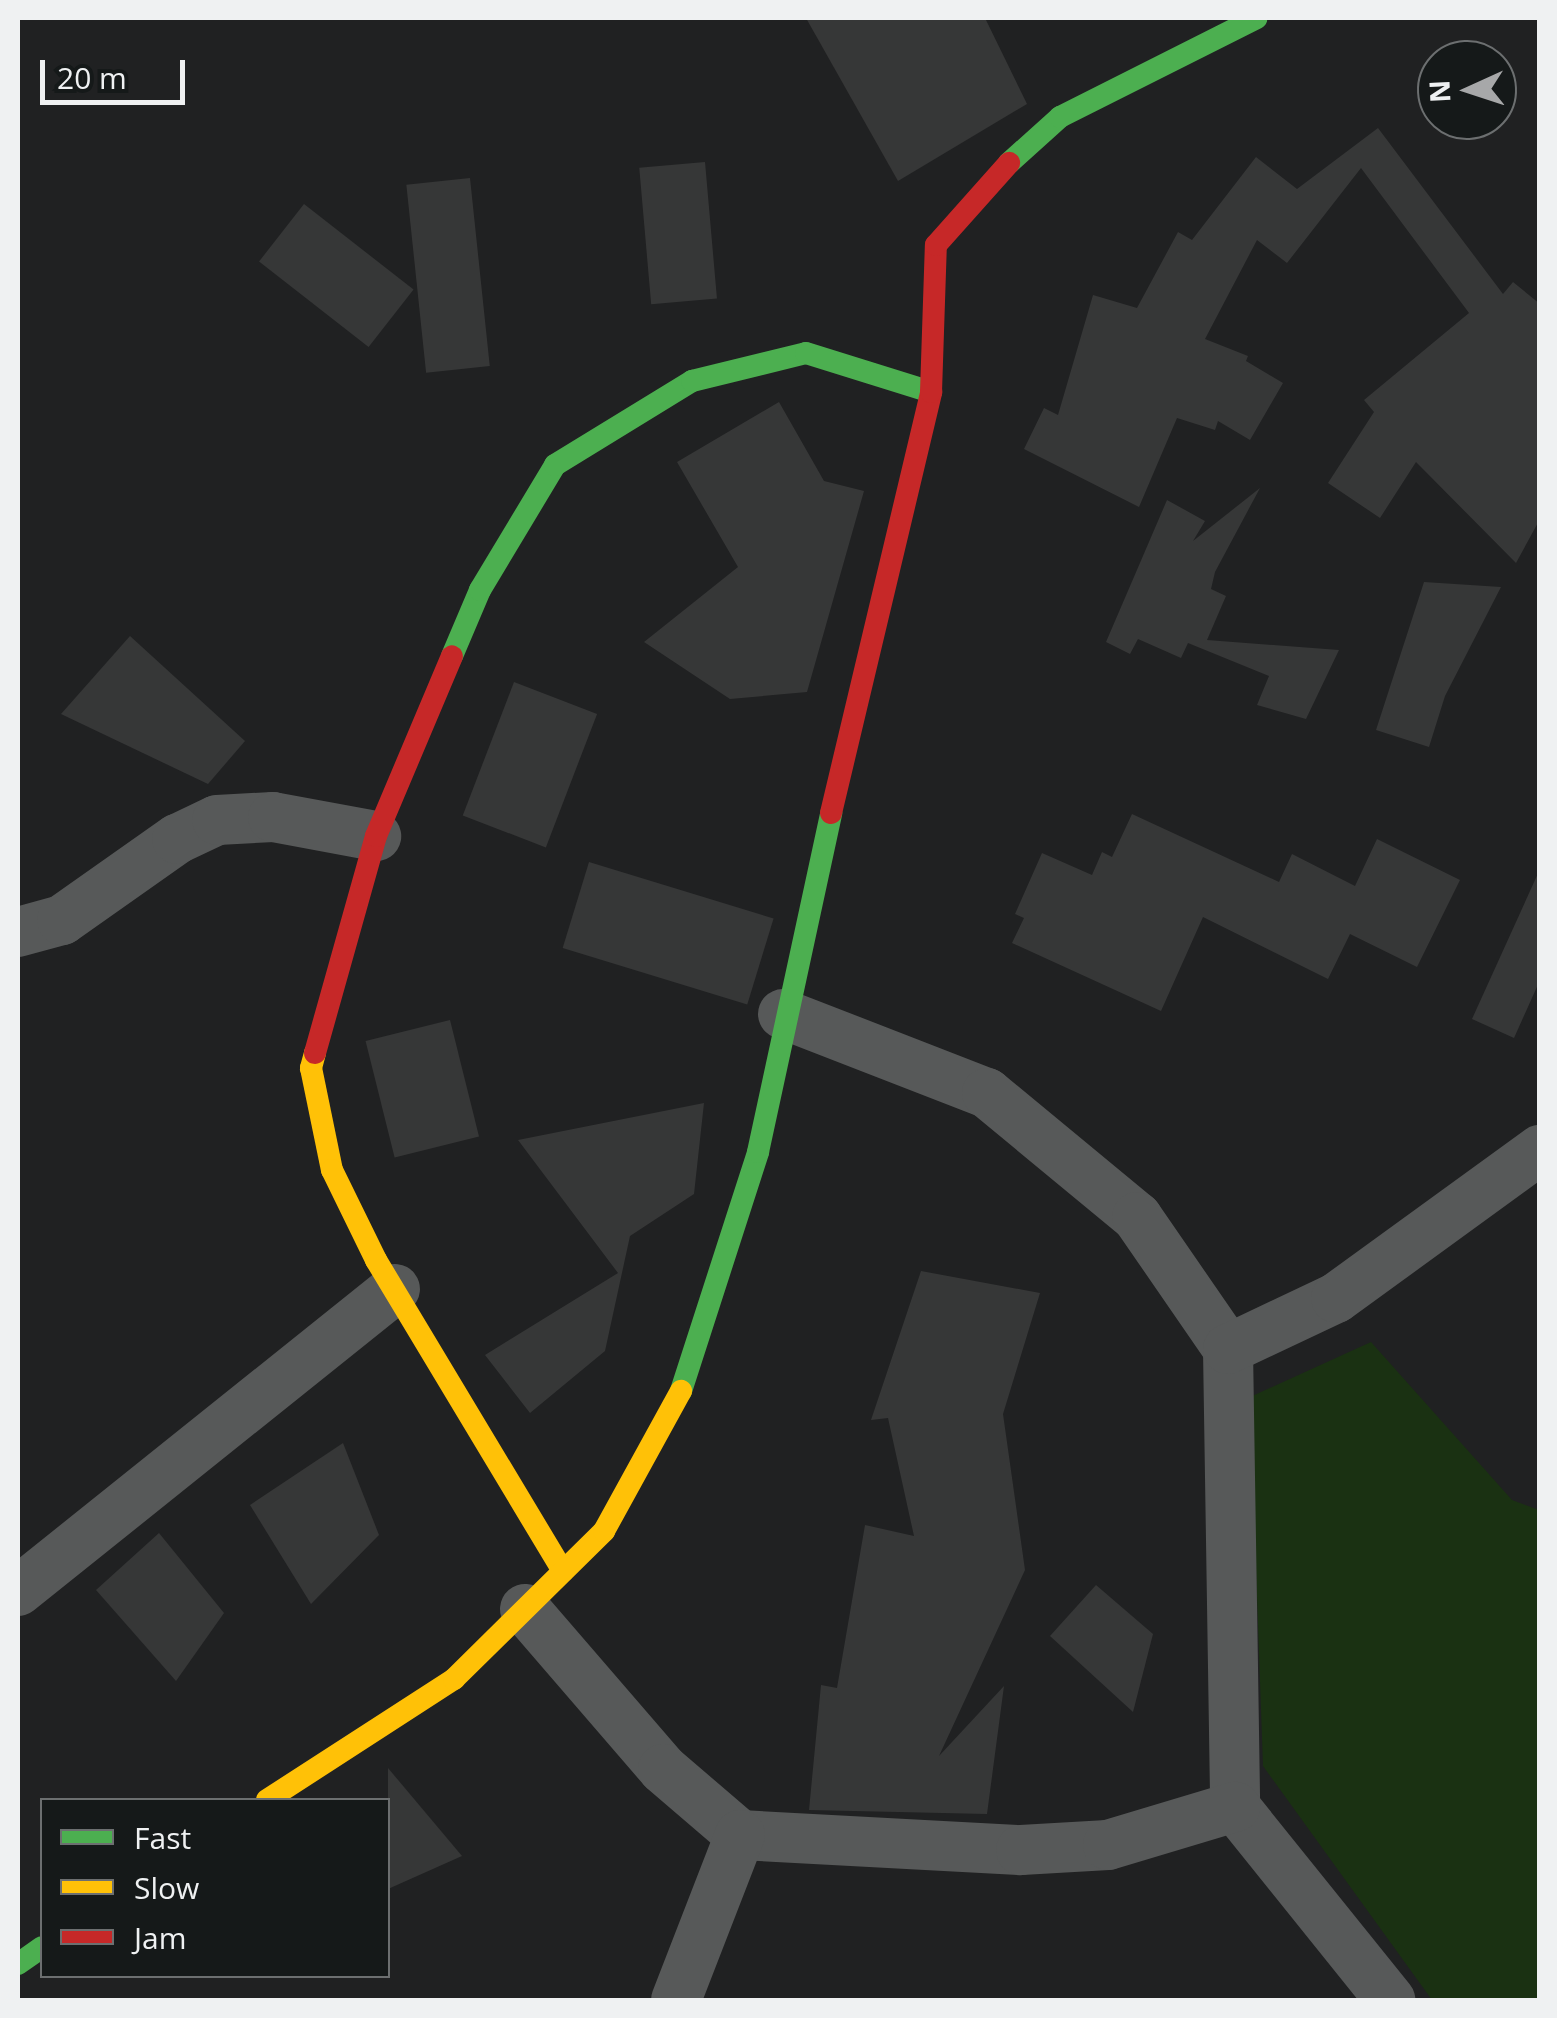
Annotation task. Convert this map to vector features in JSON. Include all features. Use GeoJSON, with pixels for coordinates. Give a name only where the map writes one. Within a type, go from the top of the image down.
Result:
{"type":"FeatureCollection","features":[{"type":"Feature","properties":{"kind":"street"},"geometry":{"type":"LineString","coordinates":[[271,1798],[454,1679],[604,1531],[678,1400],[758,1152],[782,1014],[930,392],[936,246],[987,182],[1060,117],[1257,18]]}},
{"type":"Feature","properties":{"kind":"street"},"geometry":{"type":"LineString","coordinates":[[563,1571],[394,1289],[332,1170],[311,1068],[376,836],[480,590],[556,465],[692,381],[806,353],[930,392]]}},
{"type":"Feature","properties":{"kind":"street"},"geometry":{"type":"LineString","coordinates":[[18,932],[62,920],[178,839],[216,820],[273,817],[376,836]]}},
{"type":"Feature","properties":{"kind":"street"},"geometry":{"type":"LineString","coordinates":[[782,1014],[987,1093],[1137,1217],[1228,1349],[1235,1807],[1390,2000]]}},
{"type":"Feature","properties":{"kind":"street"},"geometry":{"type":"LineString","coordinates":[[1228,1349],[1336,1298],[1540,1150]]}},
{"type":"Feature","properties":{"kind":"street"},"geometry":{"type":"LineString","coordinates":[[18,1591],[394,1289]]}},
{"type":"Feature","properties":{"kind":"street"},"geometry":{"type":"LineString","coordinates":[[524,1609],[663,1768],[740,1835],[1022,1850],[1108,1845],[1235,1807]]}},
{"type":"Feature","properties":{"kind":"street"},"geometry":{"type":"LineString","coordinates":[[676,2000],[740,1835]]}},
{"type":"Feature","properties":{"kind":"street"},"geometry":{"type":"LineString","coordinates":[[18,1964],[40,1948]]}},
{"type":"Feature","properties":{"kind":"green space"},"geometry":{"type":"Polygon","coordinates":[[[1371,1342],[1512,1500],[1539,1510],[1539,2000],[1432,2000],[1263,1766],[1250,1397],[1371,1342]]]}},
{"type":"Feature","properties":{"kind":"building"},"geometry":{"type":"Polygon","coordinates":[[[806,18],[985,18],[1027,104],[898,181],[806,18]]]}},
{"type":"Feature","properties":{"kind":"building"},"geometry":{"type":"Polygon","coordinates":[[[1378,128],[1503,294],[1513,282],[1540,304],[1540,519],[1516,563],[1416,462],[1380,518],[1328,483],[1374,412],[1364,400],[1469,313],[1361,168],[1287,263],[1257,240],[1205,339],[1248,356],[1246,361],[1283,383],[1250,440],[1218,421],[1215,430],[1177,418],[1139,507],[1024,449],[1044,408],[1058,415],[1093,295],[1137,308],[1178,232],[1192,240],[1256,157],[1297,189],[1378,128]]]}},
{"type":"Feature","properties":{"kind":"building"},"geometry":{"type":"Polygon","coordinates":[[[705,162],[717,298],[651,304],[639,168],[705,162]]]}},
{"type":"Feature","properties":{"kind":"building"},"geometry":{"type":"Polygon","coordinates":[[[470,178],[490,366],[426,373],[406,185],[470,178]]]}},
{"type":"Feature","properties":{"kind":"building"},"geometry":{"type":"Polygon","coordinates":[[[304,204],[414,290],[369,347],[259,262],[304,204]]]}},
{"type":"Feature","properties":{"kind":"building"},"geometry":{"type":"Polygon","coordinates":[[[779,402],[824,481],[864,491],[807,692],[730,699],[644,642],[738,567],[677,462],[779,402]]]}},
{"type":"Feature","properties":{"kind":"building"},"geometry":{"type":"Polygon","coordinates":[[[1260,488],[1215,572],[1211,589],[1226,596],[1207,640],[1339,650],[1306,719],[1257,705],[1269,676],[1188,643],[1181,658],[1138,639],[1130,654],[1106,642],[1167,500],[1205,521],[1193,541],[1260,488]]]}},
{"type":"Feature","properties":{"kind":"building"},"geometry":{"type":"Polygon","coordinates":[[[1424,582],[1501,587],[1445,696],[1429,747],[1376,730],[1424,582]]]}},
{"type":"Feature","properties":{"kind":"building"},"geometry":{"type":"Polygon","coordinates":[[[130,636],[245,741],[208,784],[61,714],[130,636]]]}},
{"type":"Feature","properties":{"kind":"building"},"geometry":{"type":"Polygon","coordinates":[[[514,682],[597,714],[546,847],[463,816],[514,682]]]}},
{"type":"Feature","properties":{"kind":"building"},"geometry":{"type":"Polygon","coordinates":[[[1132,814],[1279,882],[1292,854],[1355,886],[1377,839],[1460,880],[1417,967],[1350,934],[1328,979],[1203,917],[1161,1011],[1012,943],[1024,918],[1015,914],[1042,853],[1092,875],[1102,852],[1112,857],[1132,814]]]}},
{"type":"Feature","properties":{"kind":"building"},"geometry":{"type":"Polygon","coordinates":[[[589,862],[774,918],[747,1004],[563,948],[589,862]]]}},
{"type":"Feature","properties":{"kind":"building"},"geometry":{"type":"Polygon","coordinates":[[[1540,869],[1540,980],[1514,1038],[1472,1019],[1540,869]]]}},
{"type":"Feature","properties":{"kind":"building"},"geometry":{"type":"Polygon","coordinates":[[[450,1020],[479,1136],[395,1157],[366,1041],[450,1020]]]}},
{"type":"Feature","properties":{"kind":"building"},"geometry":{"type":"Polygon","coordinates":[[[704,1103],[694,1194],[630,1236],[605,1351],[530,1413],[485,1355],[618,1273],[518,1140],[704,1103]]]}},
{"type":"Feature","properties":{"kind":"building"},"geometry":{"type":"Polygon","coordinates":[[[921,1271],[1040,1293],[1003,1414],[1025,1570],[939,1756],[1004,1686],[987,1814],[809,1810],[821,1685],[837,1688],[865,1525],[914,1536],[888,1418],[871,1420],[921,1271]]]}},
{"type":"Feature","properties":{"kind":"building"},"geometry":{"type":"Polygon","coordinates":[[[343,1443],[379,1535],[311,1604],[250,1505],[343,1443]]]}},
{"type":"Feature","properties":{"kind":"building"},"geometry":{"type":"Polygon","coordinates":[[[159,1533],[224,1613],[176,1681],[96,1590],[159,1533]]]}},
{"type":"Feature","properties":{"kind":"building"},"geometry":{"type":"Polygon","coordinates":[[[1096,1585],[1153,1634],[1133,1712],[1050,1636],[1096,1585]]]}},
{"type":"Feature","properties":{"kind":"building"},"geometry":{"type":"Polygon","coordinates":[[[388,1768],[462,1856],[390,1888],[388,1768]]]}},
{"type":"Feature","properties":{"kind":"traffic: fast"},"geometry":{"type":"LineString","coordinates":[[1009,163],[1060,117],[1257,18]]}},
{"type":"Feature","properties":{"kind":"traffic: fast"},"geometry":{"type":"LineString","coordinates":[[452,656],[480,590],[555,465],[692,381],[806,353],[931,392]]}},
{"type":"Feature","properties":{"kind":"traffic: fast"},"geometry":{"type":"LineString","coordinates":[[681,1391],[758,1152],[831,813]]}},
{"type":"Feature","properties":{"kind":"traffic: fast"},"geometry":{"type":"LineString","coordinates":[[18,1964],[40,1948]]}},
{"type":"Feature","properties":{"kind":"traffic: slow"},"geometry":{"type":"LineString","coordinates":[[315,1053],[311,1068],[332,1170],[376,1260],[563,1571]]}},
{"type":"Feature","properties":{"kind":"traffic: slow"},"geometry":{"type":"LineString","coordinates":[[270,1798],[454,1679],[604,1531],[681,1391]]}},
{"type":"Feature","properties":{"kind":"traffic: jam"},"geometry":{"type":"LineString","coordinates":[[831,813],[931,392],[936,245],[1009,163]]}},
{"type":"Feature","properties":{"kind":"traffic: jam"},"geometry":{"type":"LineString","coordinates":[[315,1053],[376,836],[452,656]]}}]}
